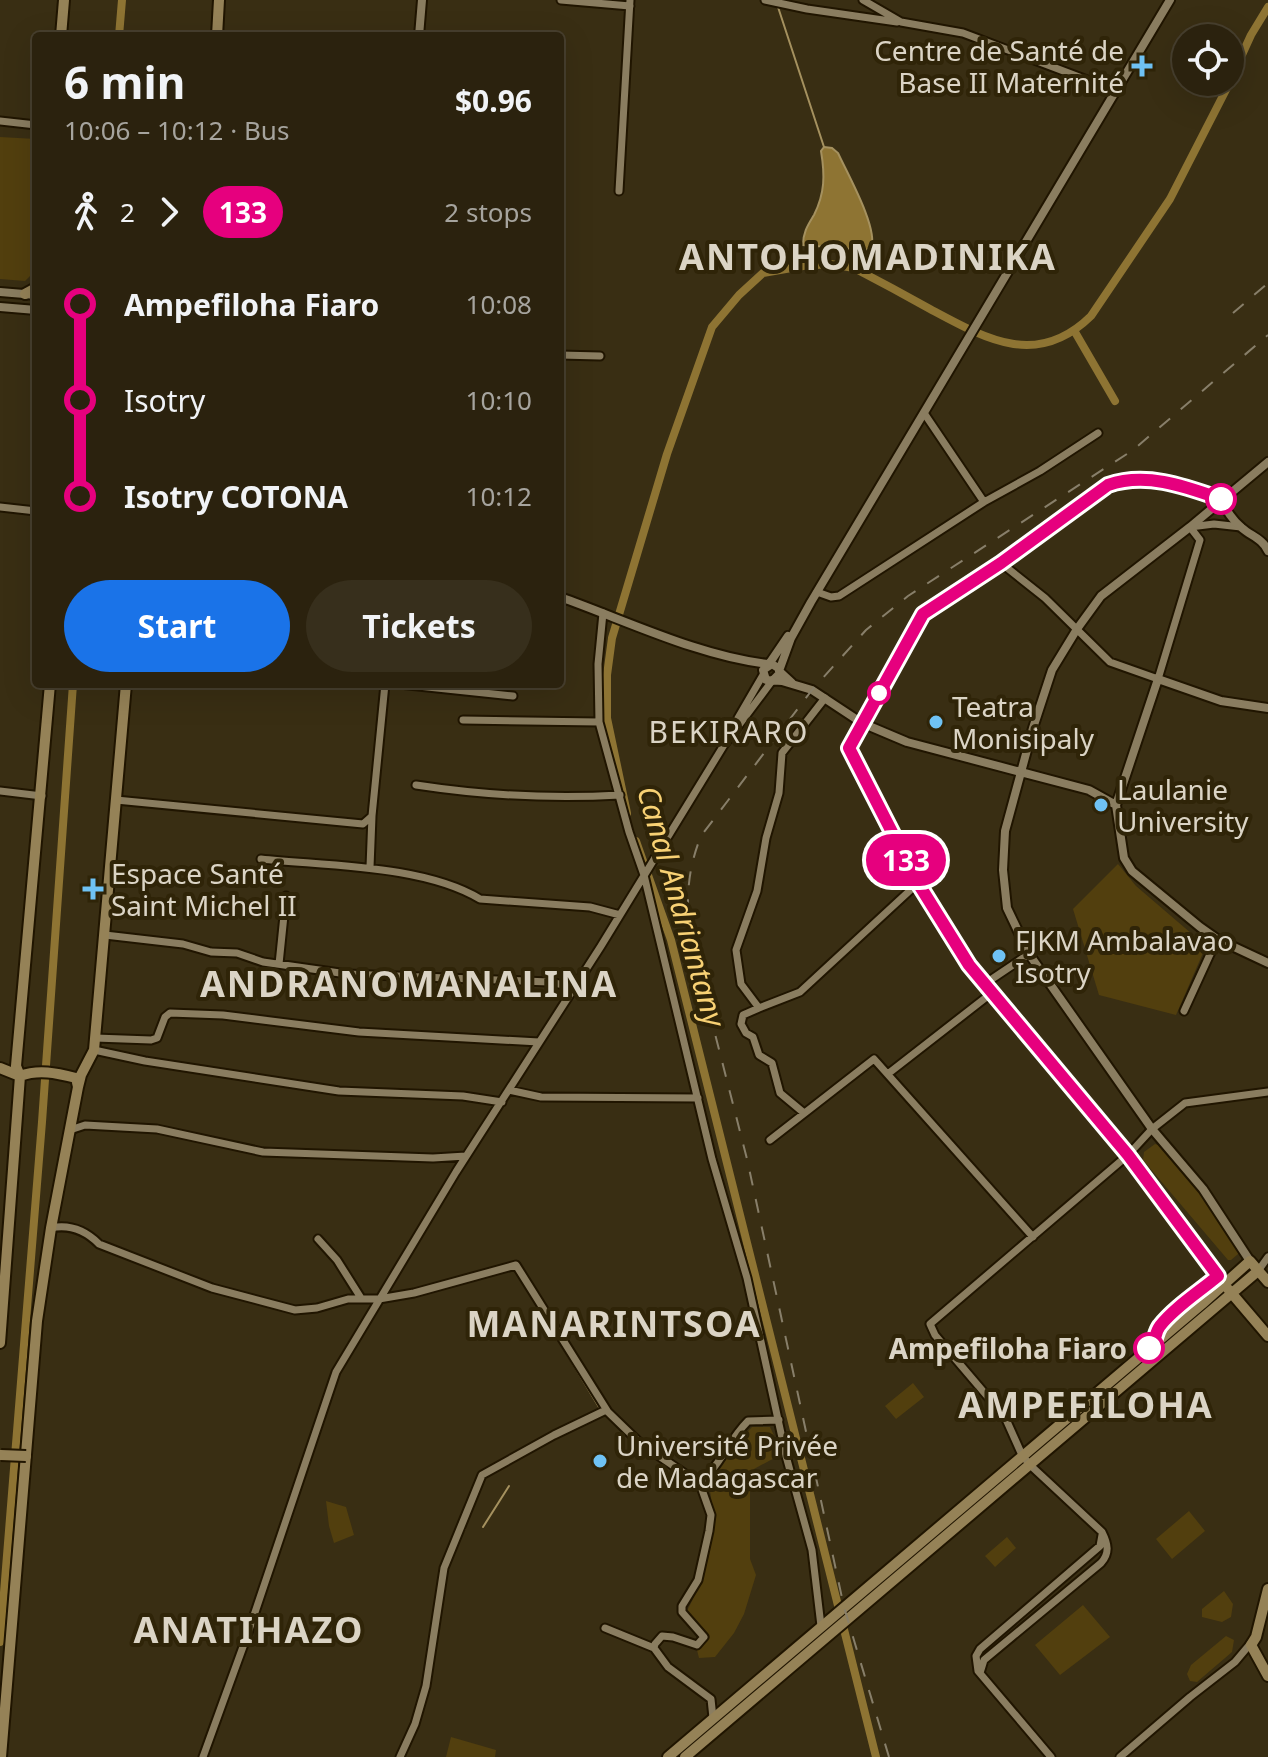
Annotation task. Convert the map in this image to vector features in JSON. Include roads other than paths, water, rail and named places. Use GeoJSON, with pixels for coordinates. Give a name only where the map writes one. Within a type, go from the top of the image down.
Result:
{"type":"FeatureCollection","features":[{"type":"Feature","properties":{"kind":"main road"},"geometry":{"type":"LineString","coordinates":[[61,32],[64,0]]}},
{"type":"Feature","properties":{"kind":"main road"},"geometry":{"type":"LineString","coordinates":[[217,32],[219,0]]}},
{"type":"Feature","properties":{"kind":"main road"},"geometry":{"type":"LineString","coordinates":[[0,1343],[24,1070],[50,688]]}},
{"type":"Feature","properties":{"kind":"main road"},"geometry":{"type":"LineString","coordinates":[[1,1757],[37,1321],[79,1081],[94,1050],[126,688]]}},
{"type":"Feature","properties":{"kind":"main road"},"geometry":{"type":"LineString","coordinates":[[0,1066],[53,1072],[79,1081]]}},
{"type":"Feature","properties":{"kind":"main road"},"geometry":{"type":"LineString","coordinates":[[685,1757],[819,1642],[846,1612],[1022,1455],[1202,1304],[1220,1279],[1250,1261],[1268,1282]]}},
{"type":"Feature","properties":{"kind":"main road"},"geometry":{"type":"LineString","coordinates":[[668,1757],[821,1626],[846,1612],[1030,1465],[1258,1271]]}},
{"type":"Feature","properties":{"kind":"main road"},"geometry":{"type":"LineString","coordinates":[[1220,1279],[1268,1336]]}},
{"type":"Feature","properties":{"kind":"main road"},"geometry":{"type":"LineString","coordinates":[[1,1455],[25,1461]]}},
{"type":"Feature","properties":{"kind":"main road"},"geometry":{"type":"LineString","coordinates":[[1268,1589],[1254,1639],[1268,1676]]}},
{"type":"Feature","properties":{"kind":"main road"},"geometry":{"type":"LineString","coordinates":[[1254,1639],[1263,1636],[1268,1639]]}},
{"type":"Feature","properties":{"kind":"street"},"geometry":{"type":"LineString","coordinates":[[419,32],[422,0]]}},
{"type":"Feature","properties":{"kind":"street"},"geometry":{"type":"LineString","coordinates":[[561,0],[630,3],[619,191]]}},
{"type":"Feature","properties":{"kind":"street"},"geometry":{"type":"LineString","coordinates":[[765,0],[963,33],[1103,86],[1114,93]]}},
{"type":"Feature","properties":{"kind":"street"},"geometry":{"type":"LineString","coordinates":[[863,0],[901,22]]}},
{"type":"Feature","properties":{"kind":"street"},"geometry":{"type":"LineString","coordinates":[[203,1757],[336,1372],[466,1156],[724,745],[751,705],[779,676],[791,638],[811,602],[1170,0]]}},
{"type":"Feature","properties":{"kind":"street"},"geometry":{"type":"LineString","coordinates":[[0,121],[32,125]]}},
{"type":"Feature","properties":{"kind":"street"},"geometry":{"type":"LineString","coordinates":[[0,292],[31,294]]}},
{"type":"Feature","properties":{"kind":"street"},"geometry":{"type":"LineString","coordinates":[[0,307],[32,310]]}},
{"type":"Feature","properties":{"kind":"street"},"geometry":{"type":"LineString","coordinates":[[564,355],[600,356]]}},
{"type":"Feature","properties":{"kind":"street"},"geometry":{"type":"LineString","coordinates":[[924,413],[984,502]]}},
{"type":"Feature","properties":{"kind":"street"},"geometry":{"type":"LineString","coordinates":[[817,592],[831,597],[839,596],[1098,433]]}},
{"type":"Feature","properties":{"kind":"street"},"geometry":{"type":"LineString","coordinates":[[1250,1261],[1203,1189],[1152,1129],[1029,954],[1007,908],[1003,870],[1005,831],[1050,674],[1077,629],[1101,596],[1268,462]]}},
{"type":"Feature","properties":{"kind":"street"},"geometry":{"type":"LineString","coordinates":[[1220,1279],[1128,1155],[969,965],[918,883],[849,753],[850,742],[923,614],[1001,563],[1108,485],[1124,479],[1147,478],[1221,499],[1229,516],[1265,544],[1268,551]]}},
{"type":"Feature","properties":{"kind":"street"},"geometry":{"type":"LineString","coordinates":[[0,507],[32,511]]}},
{"type":"Feature","properties":{"kind":"street"},"geometry":{"type":"LineString","coordinates":[[1190,527],[1214,524],[1241,527]]}},
{"type":"Feature","properties":{"kind":"street"},"geometry":{"type":"LineString","coordinates":[[1190,527],[1200,540],[1116,805],[1121,850],[1132,871],[1217,939],[1268,963]]}},
{"type":"Feature","properties":{"kind":"street"},"geometry":{"type":"LineString","coordinates":[[1001,563],[1045,598],[1110,662],[1221,701],[1268,708]]}},
{"type":"Feature","properties":{"kind":"street"},"geometry":{"type":"LineString","coordinates":[[564,598],[750,662],[774,665],[792,683]]}},
{"type":"Feature","properties":{"kind":"street"},"geometry":{"type":"LineString","coordinates":[[724,745],[763,670],[811,602]]}},
{"type":"Feature","properties":{"kind":"street"},"geometry":{"type":"LineString","coordinates":[[603,613],[598,664],[599,722],[644,875],[712,1159],[747,1278],[795,1492],[812,1550],[821,1626]]}},
{"type":"Feature","properties":{"kind":"street"},"geometry":{"type":"LineString","coordinates":[[750,662],[766,680],[792,683],[812,690],[862,723],[907,742],[1089,790],[1116,805]]}},
{"type":"Feature","properties":{"kind":"street"},"geometry":{"type":"LineString","coordinates":[[370,867],[385,688]]}},
{"type":"Feature","properties":{"kind":"street"},"geometry":{"type":"LineString","coordinates":[[437,688],[513,696]]}},
{"type":"Feature","properties":{"kind":"street"},"geometry":{"type":"LineString","coordinates":[[759,1008],[741,984],[736,950],[757,891],[766,838],[779,793],[782,753],[825,698]]}},
{"type":"Feature","properties":{"kind":"street"},"geometry":{"type":"LineString","coordinates":[[463,720],[599,722]]}},
{"type":"Feature","properties":{"kind":"street"},"geometry":{"type":"LineString","coordinates":[[416,785],[454,791],[589,797],[620,795]]}},
{"type":"Feature","properties":{"kind":"street"},"geometry":{"type":"LineString","coordinates":[[0,791],[42,796]]}},
{"type":"Feature","properties":{"kind":"street"},"geometry":{"type":"LineString","coordinates":[[116,800],[363,824],[372,816]]}},
{"type":"Feature","properties":{"kind":"street"},"geometry":{"type":"LineString","coordinates":[[261,859],[370,867],[465,890],[480,899],[590,907],[620,915]]}},
{"type":"Feature","properties":{"kind":"street"},"geometry":{"type":"LineString","coordinates":[[804,1113],[780,1093],[772,1063],[759,1055],[753,1037],[746,1033],[741,1024],[743,1015],[800,992],[918,883]]}},
{"type":"Feature","properties":{"kind":"street"},"geometry":{"type":"LineString","coordinates":[[279,964],[286,896]]}},
{"type":"Feature","properties":{"kind":"street"},"geometry":{"type":"LineString","coordinates":[[105,935],[183,944],[211,952],[237,953],[263,962],[347,974],[549,982],[574,987]]}},
{"type":"Feature","properties":{"kind":"street"},"geometry":{"type":"LineString","coordinates":[[1184,1011],[1217,939]]}},
{"type":"Feature","properties":{"kind":"street"},"geometry":{"type":"LineString","coordinates":[[986,983],[1029,954]]}},
{"type":"Feature","properties":{"kind":"street"},"geometry":{"type":"LineString","coordinates":[[889,1073],[993,992]]}},
{"type":"Feature","properties":{"kind":"street"},"geometry":{"type":"LineString","coordinates":[[95,1038],[157,1038],[165,1017],[170,1013],[223,1015],[359,1032],[539,1042]]}},
{"type":"Feature","properties":{"kind":"street"},"geometry":{"type":"LineString","coordinates":[[94,1050],[145,1061],[339,1091],[463,1096],[502,1102]]}},
{"type":"Feature","properties":{"kind":"street"},"geometry":{"type":"LineString","coordinates":[[770,1140],[874,1059],[1033,1237]]}},
{"type":"Feature","properties":{"kind":"street"},"geometry":{"type":"LineString","coordinates":[[509,1090],[541,1097],[698,1098]]}},
{"type":"Feature","properties":{"kind":"street"},"geometry":{"type":"LineString","coordinates":[[979,1672],[984,1660],[1101,1563],[1108,1548],[1102,1532],[1022,1455],[1005,1417],[935,1335],[930,1324],[1185,1103],[1268,1092]]}},
{"type":"Feature","properties":{"kind":"street"},"geometry":{"type":"LineString","coordinates":[[70,1130],[85,1125],[157,1129],[263,1152],[433,1158],[466,1156]]}},
{"type":"Feature","properties":{"kind":"street"},"geometry":{"type":"LineString","coordinates":[[51,1228],[65,1225],[89,1233],[99,1244],[212,1288],[295,1310],[317,1308],[348,1299],[379,1299],[414,1293],[516,1265],[603,1413],[701,1487],[711,1515],[709,1533],[698,1580],[682,1606],[682,1612],[704,1637],[697,1645],[662,1636],[654,1648]]}},
{"type":"Feature","properties":{"kind":"street"},"geometry":{"type":"LineString","coordinates":[[318,1239],[337,1260],[361,1298]]}},
{"type":"Feature","properties":{"kind":"street"},"geometry":{"type":"LineString","coordinates":[[1258,1271],[1268,1257]]}},
{"type":"Feature","properties":{"kind":"street"},"geometry":{"type":"LineString","coordinates":[[400,1757],[415,1724],[426,1686],[444,1568],[482,1475],[554,1435],[603,1413]]}},
{"type":"Feature","properties":{"kind":"street"},"geometry":{"type":"LineString","coordinates":[[701,1487],[748,1421],[779,1420]]}},
{"type":"Feature","properties":{"kind":"street"},"geometry":{"type":"LineString","coordinates":[[1051,1757],[979,1672],[976,1656],[980,1649],[1100,1546],[1102,1532]]}},
{"type":"Feature","properties":{"kind":"street"},"geometry":{"type":"LineString","coordinates":[[605,1628],[654,1648],[668,1667],[711,1699],[713,1718]]}},
{"type":"Feature","properties":{"kind":"street"},"geometry":{"type":"LineString","coordinates":[[1120,1757],[1235,1662],[1254,1639]]}},
{"type":"Feature","properties":{"kind":"street"},"geometry":{"type":"LineString","coordinates":[[1235,1662],[1260,1653]]}},
{"type":"Feature","properties":{"kind":"waterway"},"geometry":{"type":"LineString","coordinates":[[119,32],[122,0]]}},
{"type":"Feature","properties":{"kind":"waterway"},"geometry":{"type":"LineString","coordinates":[[777,4],[824,147]]}},
{"type":"Feature","properties":{"kind":"waterway","name":"Canal Andriantany"},"geometry":{"type":"LineString","coordinates":[[1244,50],[1268,7]]}},
{"type":"Feature","properties":{"kind":"waterway","name":"Canal Andriantany"},"geometry":{"type":"LineString","coordinates":[[627,813],[607,718],[607,675],[612,638],[667,454],[712,327],[763,273],[830,264],[854,268],[971,330],[1011,344],[1031,345],[1071,332],[1091,316],[1170,199],[1223,96]]}},
{"type":"Feature","properties":{"kind":"waterway","name":"Canal Andriantany"},"geometry":{"type":"LineString","coordinates":[[1075,332],[1115,401]]}},
{"type":"Feature","properties":{"kind":"waterway"},"geometry":{"type":"LineString","coordinates":[[0,1642],[73,688]]}},
{"type":"Feature","properties":{"kind":"waterway","name":"Canal Andriantany"},"geometry":{"type":"LineString","coordinates":[[636,841],[671,940],[876,1757]]}},
{"type":"Feature","properties":{"kind":"waterway"},"geometry":{"type":"LineString","coordinates":[[553,1331],[599,1407],[616,1425]]}},
{"type":"Feature","properties":{"kind":"waterway"},"geometry":{"type":"LineString","coordinates":[[483,1527],[509,1486]]}},
{"type":"Feature","properties":{"kind":"waterway"},"geometry":{"type":"LineString","coordinates":[[702,1486],[709,1486]]}},
{"type":"Feature","properties":{"kind":"waterway"},"geometry":{"type":"LineString","coordinates":[[460,1537],[465,1528]]}},
{"type":"Feature","properties":{"kind":"railway"},"geometry":{"type":"LineString","coordinates":[[1233,313],[1268,283]]}},
{"type":"Feature","properties":{"kind":"railway"},"geometry":{"type":"LineString","coordinates":[[889,1757],[844,1607],[747,1159],[690,936],[688,898],[693,861],[701,836],[812,690],[866,630],[908,596],[1133,450],[1268,335]]}},
{"type":"Feature","properties":{"kind":"place","name":"Centre de Santé de Base II Maternité"},"geometry":{"type":"Point","coordinates":[1142,66]}},
{"type":"Feature","properties":{"kind":"place","name":"Teatra Monisipaly"},"geometry":{"type":"Point","coordinates":[936,722]}},
{"type":"Feature","properties":{"kind":"place","name":"Laulanie University"},"geometry":{"type":"Point","coordinates":[1101,805]}},
{"type":"Feature","properties":{"kind":"place","name":"Espace Santé Saint Michel II"},"geometry":{"type":"Point","coordinates":[93,889]}},
{"type":"Feature","properties":{"kind":"place","name":"FJKM Ambalavao Isotry"},"geometry":{"type":"Point","coordinates":[999,956]}},
{"type":"Feature","properties":{"kind":"place","name":"Ampefiloha Fiaro"},"geometry":{"type":"Point","coordinates":[1149,1348]}},
{"type":"Feature","properties":{"kind":"place","name":"Université Privée de Madagascar"},"geometry":{"type":"Point","coordinates":[600,1461]}},
{"type":"Feature","properties":{"kind":"district","name":"ANTOHOMADINIKA"},"geometry":{"type":"Point","coordinates":[868,256]}},
{"type":"Feature","properties":{"kind":"district","name":"BEKIRARO"},"geometry":{"type":"Point","coordinates":[729,731]}},
{"type":"Feature","properties":{"kind":"district","name":"ANDRANOMANALINA"},"geometry":{"type":"Point","coordinates":[409,983]}},
{"type":"Feature","properties":{"kind":"district","name":"MANARINTSOA"},"geometry":{"type":"Point","coordinates":[614,1323]}},
{"type":"Feature","properties":{"kind":"district","name":"AMPEFILOHA"},"geometry":{"type":"Point","coordinates":[1086,1404]}},
{"type":"Feature","properties":{"kind":"district","name":"ANATIHAZO"},"geometry":{"type":"Point","coordinates":[249,1629]}}]}
